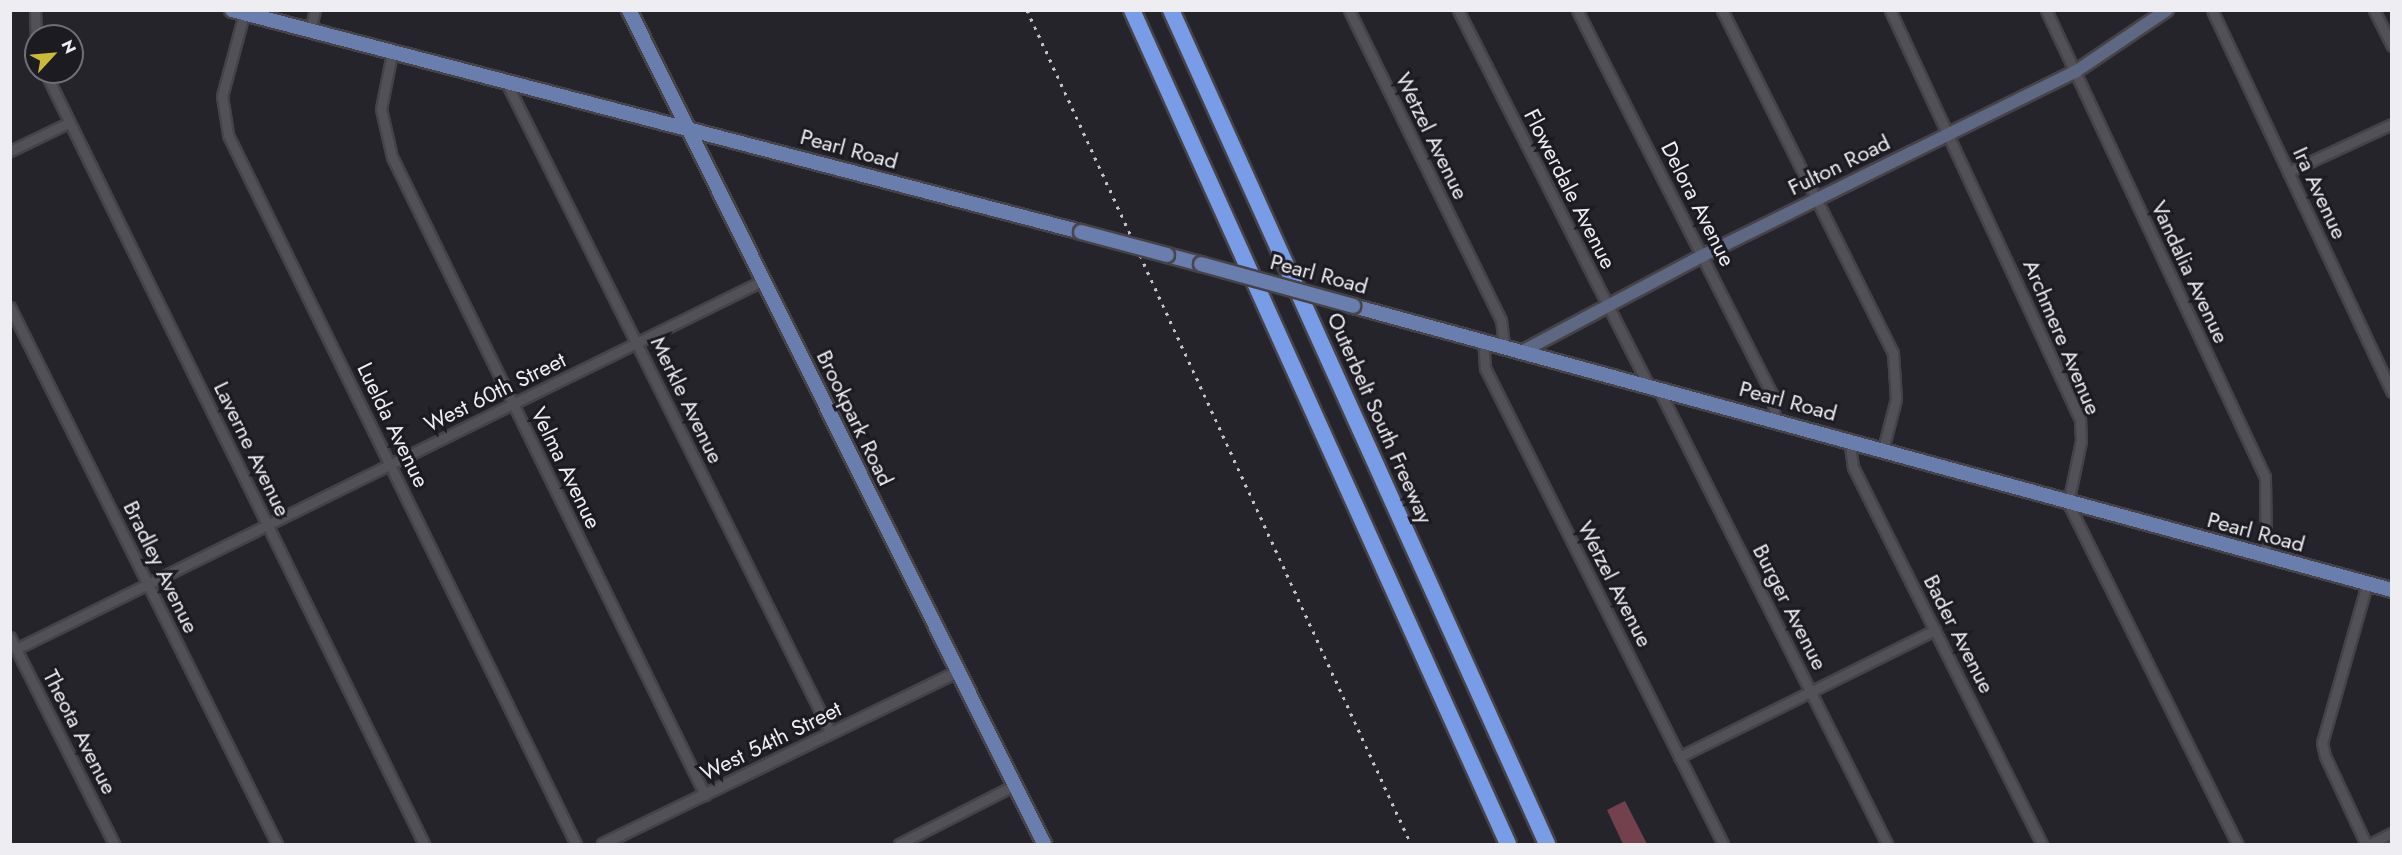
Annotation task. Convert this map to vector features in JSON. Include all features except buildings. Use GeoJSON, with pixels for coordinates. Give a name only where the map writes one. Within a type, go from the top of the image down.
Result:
{"type":"FeatureCollection","features":[{"type":"Feature","properties":{"kind":"highway"},"geometry":{"type":"LineString","coordinates":[[1132,10],[1508,844]]}},
{"type":"Feature","properties":{"kind":"highway","name":"Outerbelt South Freeway"},"geometry":{"type":"LineString","coordinates":[[1172,13],[1547,844]]}},
{"type":"Feature","properties":{"kind":"main road","name":"Brookpark Road"},"geometry":{"type":"LineString","coordinates":[[628,10],[1044,844]]}},
{"type":"Feature","properties":{"kind":"main road","name":"Fulton Road"},"geometry":{"type":"LineString","coordinates":[[1525,350],[1702,256],[2075,72],[2167,10]]}},
{"type":"Feature","properties":{"kind":"main road","name":"Pearl Road"},"geometry":{"type":"LineString","coordinates":[[238,12],[1504,344],[1849,439],[2068,503],[2391,590]]}},
{"type":"Feature","properties":{"kind":"street"},"geometry":{"type":"LineString","coordinates":[[310,30],[315,10]]}},
{"type":"Feature","properties":{"kind":"street","name":"Wetzel Avenue"},"geometry":{"type":"LineString","coordinates":[[1349,10],[1501,320],[1504,344]]}},
{"type":"Feature","properties":{"kind":"street","name":"Flowerdale Avenue"},"geometry":{"type":"LineString","coordinates":[[1458,10],[1607,305],[1653,386]]}},
{"type":"Feature","properties":{"kind":"street","name":"Delora Avenue"},"geometry":{"type":"LineString","coordinates":[[1577,10],[1772,393],[1774,419]]}},
{"type":"Feature","properties":{"kind":"street"},"geometry":{"type":"LineString","coordinates":[[1722,10],[1895,361],[1896,399],[1883,449]]}},
{"type":"Feature","properties":{"kind":"street","name":"Archmere Avenue"},"geometry":{"type":"LineString","coordinates":[[1890,10],[2080,420],[2081,441],[2068,503]]}},
{"type":"Feature","properties":{"kind":"street","name":"Vandalia Avenue"},"geometry":{"type":"LineString","coordinates":[[2046,10],[2265,477],[2266,557]]}},
{"type":"Feature","properties":{"kind":"street","name":"Ira Avenue"},"geometry":{"type":"LineString","coordinates":[[2212,10],[2391,392]]}},
{"type":"Feature","properties":{"kind":"street"},"geometry":{"type":"LineString","coordinates":[[2374,10],[2391,46]]}},
{"type":"Feature","properties":{"kind":"street","name":"Luelda Avenue"},"geometry":{"type":"LineString","coordinates":[[238,12],[222,96],[228,135],[576,844]]}},
{"type":"Feature","properties":{"kind":"street","name":"Velma Avenue"},"geometry":{"type":"LineString","coordinates":[[392,53],[381,109],[385,141],[705,795]]}},
{"type":"Feature","properties":{"kind":"street","name":"Laverne Avenue"},"geometry":{"type":"LineString","coordinates":[[50,84],[424,844]]}},
{"type":"Feature","properties":{"kind":"street","name":"Merkle Avenue"},"geometry":{"type":"LineString","coordinates":[[507,84],[831,734]]}},
{"type":"Feature","properties":{"kind":"street"},"geometry":{"type":"LineString","coordinates":[[10,151],[68,123]]}},
{"type":"Feature","properties":{"kind":"street"},"geometry":{"type":"LineString","coordinates":[[2288,172],[2391,123]]}},
{"type":"Feature","properties":{"kind":"street","name":"West 60th Street"},"geometry":{"type":"LineString","coordinates":[[16,649],[764,280]]}},
{"type":"Feature","properties":{"kind":"street","name":"Bradley Avenue"},"geometry":{"type":"LineString","coordinates":[[10,307],[277,844]]}},
{"type":"Feature","properties":{"kind":"street","name":"Wetzel Avenue"},"geometry":{"type":"LineString","coordinates":[[1483,339],[1485,368],[1723,844]]}},
{"type":"Feature","properties":{"kind":"street","name":"Burger Avenue"},"geometry":{"type":"LineString","coordinates":[[1653,386],[1887,844]]}},
{"type":"Feature","properties":{"kind":"street","name":"Bader Avenue"},"geometry":{"type":"LineString","coordinates":[[1849,439],[1853,467],[2042,844]]}},
{"type":"Feature","properties":{"kind":"street"},"geometry":{"type":"LineString","coordinates":[[2068,503],[2237,844]]}},
{"type":"Feature","properties":{"kind":"street"},"geometry":{"type":"LineString","coordinates":[[2367,585],[2322,743],[2325,756],[2368,844],[2391,833]]}},
{"type":"Feature","properties":{"kind":"street"},"geometry":{"type":"LineString","coordinates":[[1679,757],[1935,630]]}},
{"type":"Feature","properties":{"kind":"street","name":"Theota Avenue"},"geometry":{"type":"LineString","coordinates":[[10,637],[114,844]]}},
{"type":"Feature","properties":{"kind":"street","name":"West 54th Street"},"geometry":{"type":"LineString","coordinates":[[603,844],[957,672]]}},
{"type":"Feature","properties":{"kind":"street"},"geometry":{"type":"LineString","coordinates":[[899,844],[1015,785]]}},
{"type":"Feature","properties":{"kind":"shaded area"},"geometry":{"type":"Polygon","coordinates":[[[1625,801],[1647,844],[1623,844],[1607,810],[1625,801]]]}},
{"type":"Feature","properties":{"kind":"railway"},"geometry":{"type":"LineString","coordinates":[[1027,10],[1411,844]]}}]}
